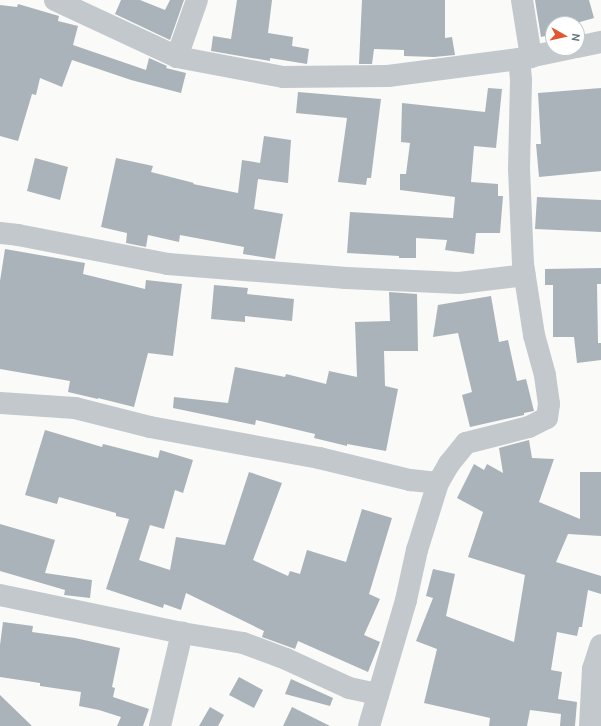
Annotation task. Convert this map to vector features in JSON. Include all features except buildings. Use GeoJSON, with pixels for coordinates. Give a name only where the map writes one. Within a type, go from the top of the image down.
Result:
{"type":"FeatureCollection","features":[{"type":"Feature","properties":{"kind":"street"},"geometry":{"type":"LineString","coordinates":[[54,0],[177,57],[282,78],[388,76],[525,58],[545,54]]}},
{"type":"Feature","properties":{"kind":"street"},"geometry":{"type":"LineString","coordinates":[[177,57],[197,0]]}},
{"type":"Feature","properties":{"kind":"street"},"geometry":{"type":"LineString","coordinates":[[369,726],[406,600],[417,550],[438,483],[449,464],[466,443],[528,427],[547,418],[549,404],[546,382],[534,334],[525,275],[519,169],[521,80],[525,58],[522,0]]}},
{"type":"Feature","properties":{"kind":"street"},"geometry":{"type":"LineString","coordinates":[[585,45],[601,42]]}},
{"type":"Feature","properties":{"kind":"street"},"geometry":{"type":"LineString","coordinates":[[0,233],[18,235],[168,264],[346,278],[459,283],[525,275]]}},
{"type":"Feature","properties":{"kind":"street"},"geometry":{"type":"LineString","coordinates":[[0,403],[75,408],[150,427],[320,458],[410,480],[438,483]]}},
{"type":"Feature","properties":{"kind":"street"},"geometry":{"type":"LineString","coordinates":[[0,595],[182,633],[243,643],[286,659],[350,688],[378,694]]}},
{"type":"Feature","properties":{"kind":"street"},"geometry":{"type":"LineString","coordinates":[[160,726],[182,633]]}},
{"type":"Feature","properties":{"kind":"street"},"geometry":{"type":"LineString","coordinates":[[593,725],[593,669],[601,645]]}}]}
